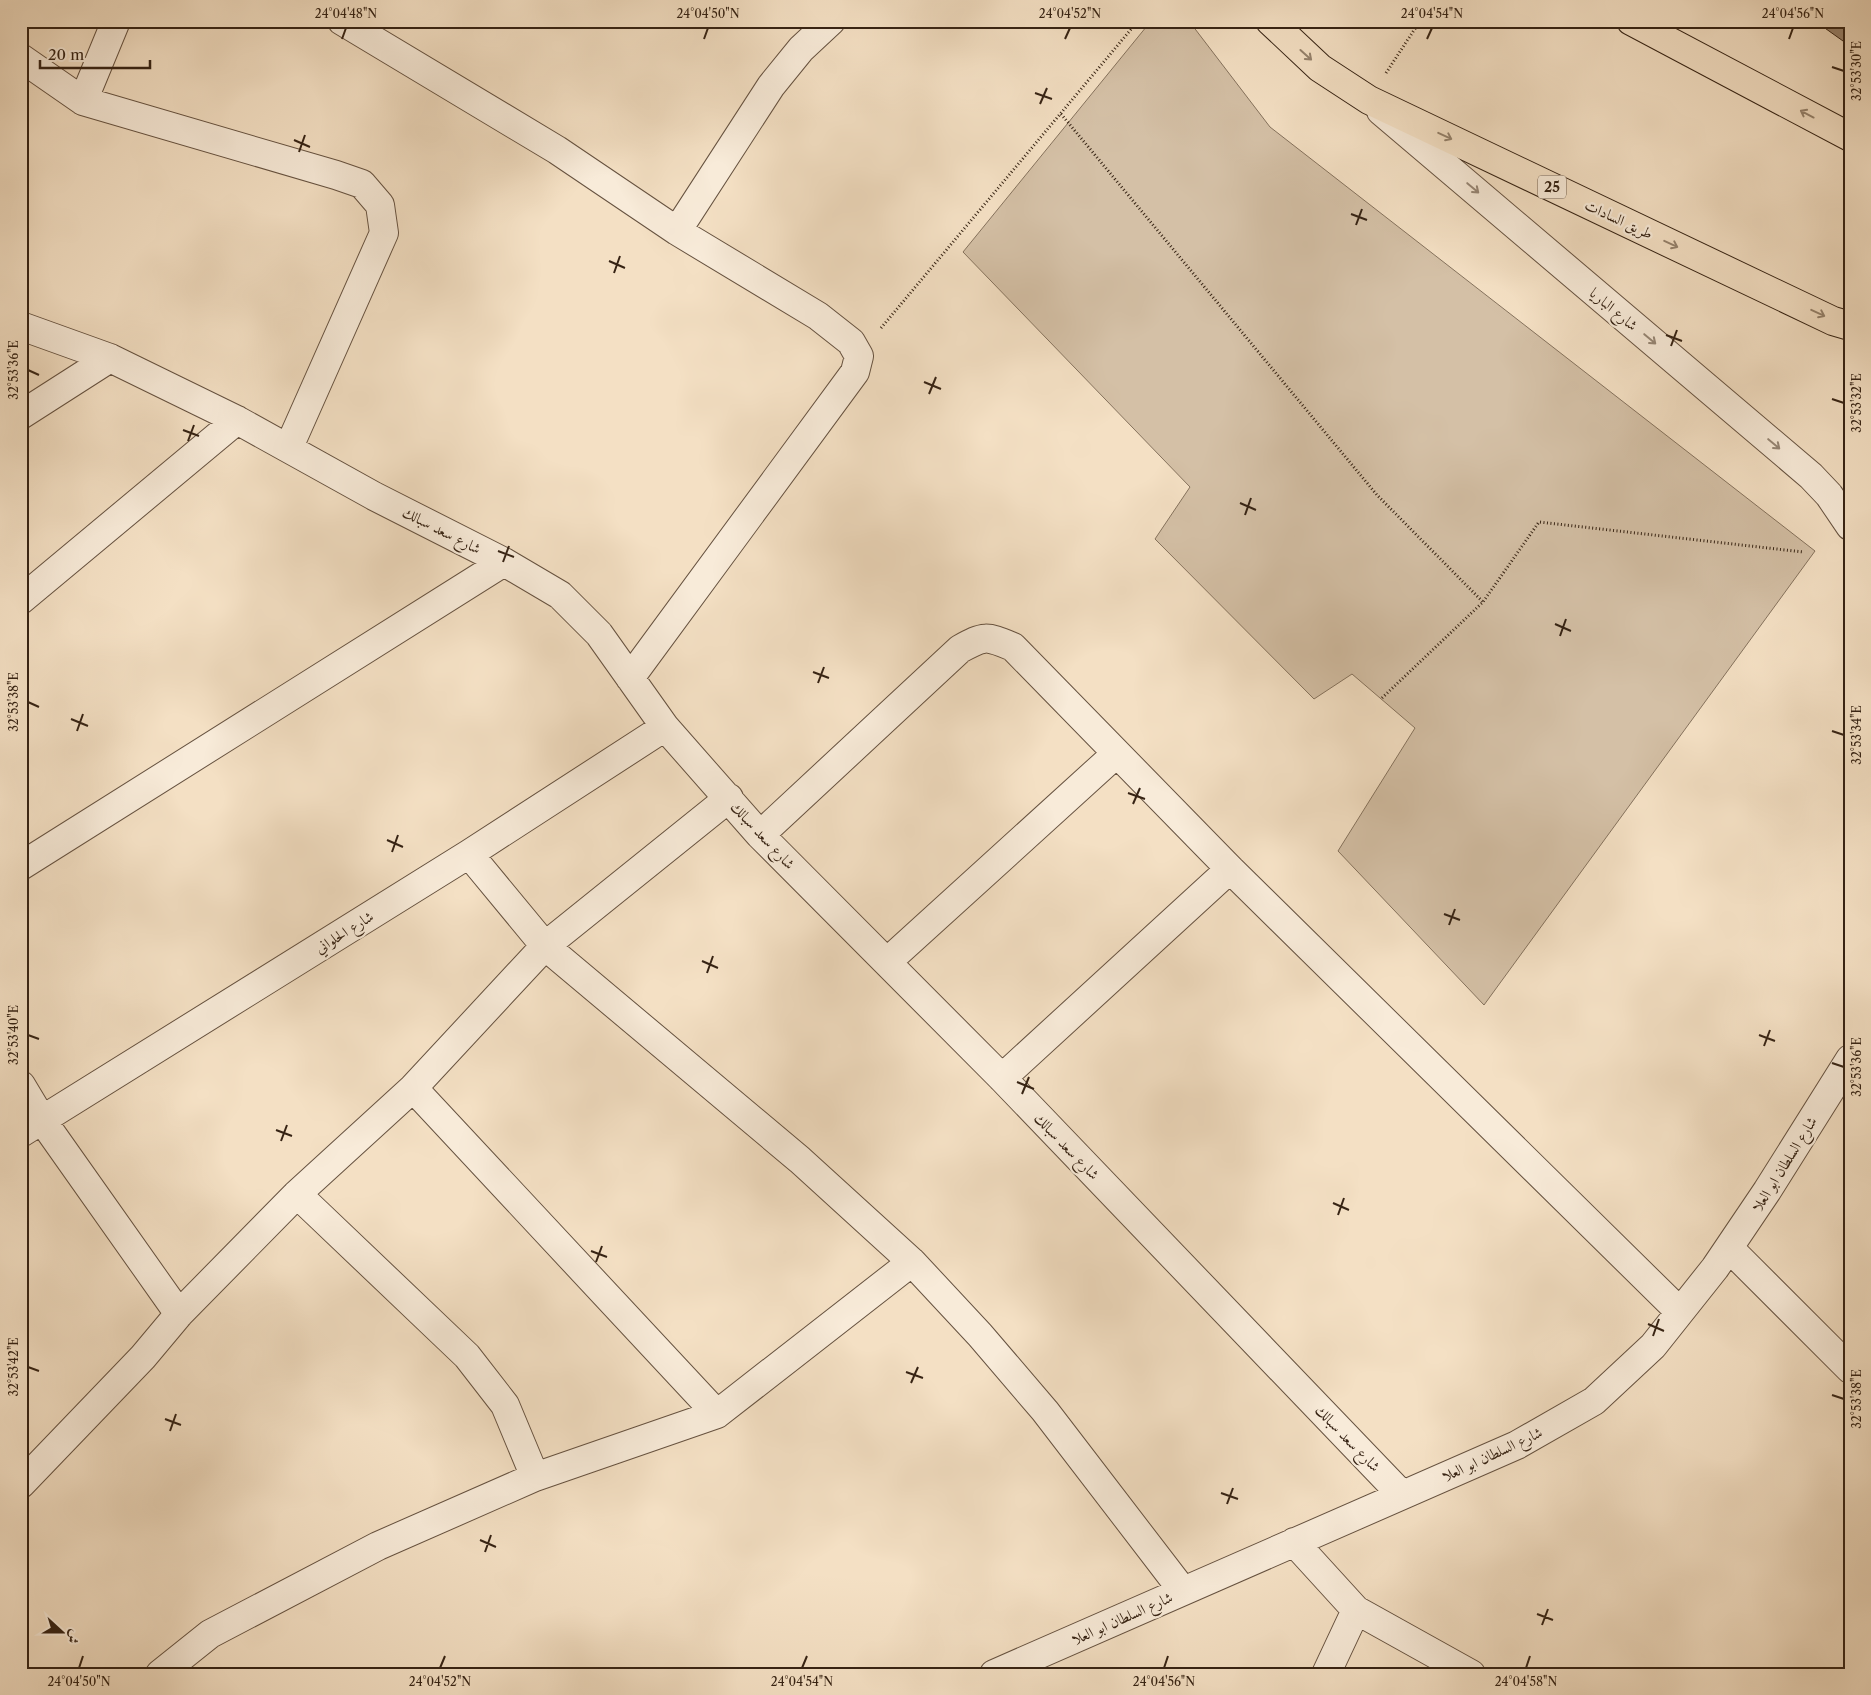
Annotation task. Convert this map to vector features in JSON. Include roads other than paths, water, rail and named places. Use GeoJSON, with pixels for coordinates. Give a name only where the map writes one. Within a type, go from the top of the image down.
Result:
{"type":"FeatureCollection","features":[{"type":"Feature","properties":{"kind":"main road"},"geometry":{"type":"LineString","coordinates":[[1631,21],[1850,137]]}},
{"type":"Feature","properties":{"kind":"main road","name":"طريق السادات"},"geometry":{"type":"LineString","coordinates":[[1275,24],[1320,68],[1369,100],[1833,321],[1850,326]]}},
{"type":"Feature","properties":{"kind":"street"},"geometry":{"type":"LineString","coordinates":[[83,101],[116,21]]}},
{"type":"Feature","properties":{"kind":"street"},"geometry":{"type":"LineString","coordinates":[[342,21],[557,150],[677,231],[818,316],[851,342],[859,356],[855,372],[630,678]]}},
{"type":"Feature","properties":{"kind":"street"},"geometry":{"type":"LineString","coordinates":[[677,231],[771,86],[801,49],[831,21]]}},
{"type":"Feature","properties":{"kind":"street"},"geometry":{"type":"LineString","coordinates":[[21,58],[83,101],[362,184],[380,205],[384,233],[289,447]]}},
{"type":"Feature","properties":{"kind":"street","name":"شارع الباريا"},"geometry":{"type":"LineString","coordinates":[[1369,100],[1811,476],[1829,495],[1850,526]]}},
{"type":"Feature","properties":{"kind":"street","name":"شارع سعد سبالك"},"geometry":{"type":"LineString","coordinates":[[21,326],[110,358],[237,420],[289,447],[374,496],[504,562],[560,595],[599,634],[664,727],[760,835],[1002,1078],[1402,1495]]}},
{"type":"Feature","properties":{"kind":"street"},"geometry":{"type":"LineString","coordinates":[[21,415],[110,358]]}},
{"type":"Feature","properties":{"kind":"street"},"geometry":{"type":"LineString","coordinates":[[21,600],[237,420]]}},
{"type":"Feature","properties":{"kind":"street"},"geometry":{"type":"LineString","coordinates":[[21,866],[504,562]]}},
{"type":"Feature","properties":{"kind":"street"},"geometry":{"type":"LineString","coordinates":[[760,835],[960,649],[980,638],[992,638],[1012,647],[1230,869],[1680,1312]]}},
{"type":"Feature","properties":{"kind":"street","name":"شارع الحلواني"},"geometry":{"type":"LineString","coordinates":[[32,1127],[469,854],[664,727]]}},
{"type":"Feature","properties":{"kind":"street"},"geometry":{"type":"LineString","coordinates":[[887,962],[1116,754]]}},
{"type":"Feature","properties":{"kind":"street"},"geometry":{"type":"LineString","coordinates":[[21,1484],[143,1356],[179,1314],[297,1194],[413,1088],[545,946],[729,798]]}},
{"type":"Feature","properties":{"kind":"street"},"geometry":{"type":"LineString","coordinates":[[469,854],[545,946],[800,1160],[912,1262],[980,1335],[1045,1411],[1183,1591]]}},
{"type":"Feature","properties":{"kind":"street"},"geometry":{"type":"LineString","coordinates":[[1002,1078],[1230,869]]}},
{"type":"Feature","properties":{"kind":"street","name":"شارع السلطان ابو العلا"},"geometry":{"type":"LineString","coordinates":[[994,1674],[1517,1444],[1594,1401],[1653,1346],[1715,1268],[1767,1191],[1850,1059]]}},
{"type":"Feature","properties":{"kind":"street"},"geometry":{"type":"LineString","coordinates":[[21,1085],[32,1127],[179,1314]]}},
{"type":"Feature","properties":{"kind":"street"},"geometry":{"type":"LineString","coordinates":[[413,1088],[717,1414]]}},
{"type":"Feature","properties":{"kind":"street"},"geometry":{"type":"LineString","coordinates":[[297,1194],[467,1356],[504,1405],[535,1476]]}},
{"type":"Feature","properties":{"kind":"street"},"geometry":{"type":"LineString","coordinates":[[1729,1248],[1850,1369]]}},
{"type":"Feature","properties":{"kind":"street"},"geometry":{"type":"LineString","coordinates":[[160,1674],[210,1634],[378,1546],[535,1476],[717,1414],[912,1262]]}},
{"type":"Feature","properties":{"kind":"street"},"geometry":{"type":"LineString","coordinates":[[1294,1542],[1356,1610],[1471,1674]]}},
{"type":"Feature","properties":{"kind":"street"},"geometry":{"type":"LineString","coordinates":[[1326,1674],[1356,1610]]}}]}
